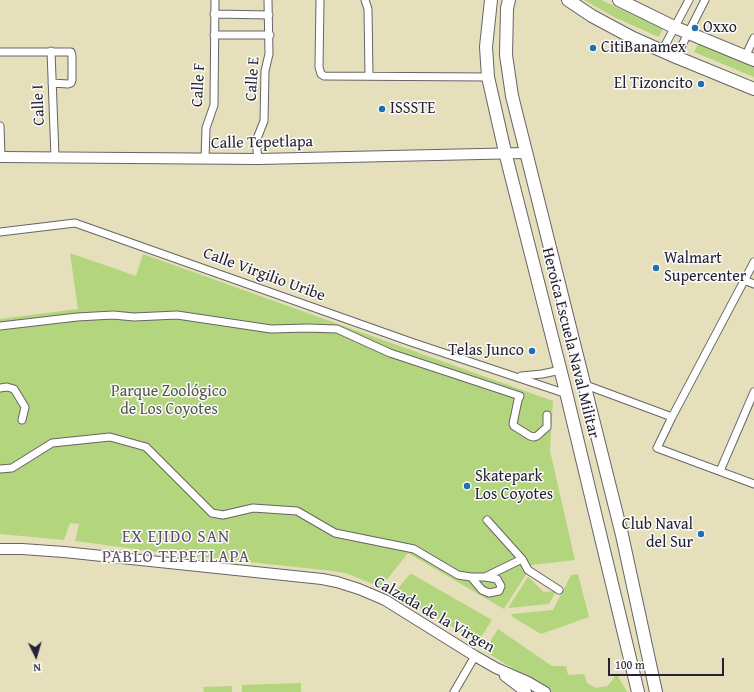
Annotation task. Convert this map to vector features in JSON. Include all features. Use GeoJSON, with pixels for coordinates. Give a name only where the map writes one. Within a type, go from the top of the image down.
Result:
{"type":"FeatureCollection","features":[{"type":"Feature","properties":{"kind":"main road","name":"Heroica Escuela Naval Militar"},"geometry":{"type":"LineString","coordinates":[[491,0],[486,47],[488,77],[505,152],[567,394],[638,692]]}},
{"type":"Feature","properties":{"kind":"main road","name":"Heroica Escuela Naval Militar"},"geometry":{"type":"LineString","coordinates":[[509,0],[507,8],[506,56],[512,96],[525,153],[622,535],[656,692]]}},
{"type":"Feature","properties":{"kind":"main road"},"geometry":{"type":"LineString","coordinates":[[568,0],[592,16],[662,51],[754,89]]}},
{"type":"Feature","properties":{"kind":"main road"},"geometry":{"type":"LineString","coordinates":[[619,0],[674,27],[749,58]]}},
{"type":"Feature","properties":{"kind":"main road","name":"Calle Tepetlapa"},"geometry":{"type":"LineString","coordinates":[[1,157],[258,159],[505,152],[525,153]]}},
{"type":"Feature","properties":{"kind":"main road"},"geometry":{"type":"LineString","coordinates":[[602,540],[622,535]]}},
{"type":"Feature","properties":{"kind":"main road","name":"Calzada de la Virgen"},"geometry":{"type":"LineString","coordinates":[[0,549],[64,552],[337,582],[385,600],[475,656],[545,692]]}},
{"type":"Feature","properties":{"kind":"main road","name":"Calzada de la Virgen"},"geometry":{"type":"LineString","coordinates":[[496,668],[526,692]]}},
{"type":"Feature","properties":{"kind":"street","name":"Calle F"},"geometry":{"type":"LineString","coordinates":[[205,159],[206,128],[214,106],[215,0]]}},
{"type":"Feature","properties":{"kind":"street","name":"Calle E"},"geometry":{"type":"LineString","coordinates":[[258,159],[256,141],[265,117],[265,71],[269,54],[270,35],[268,0]]}},
{"type":"Feature","properties":{"kind":"street"},"geometry":{"type":"LineString","coordinates":[[320,0],[319,67],[320,74],[324,76],[488,77]]}},
{"type":"Feature","properties":{"kind":"street"},"geometry":{"type":"LineString","coordinates":[[366,0],[368,8],[369,76]]}},
{"type":"Feature","properties":{"kind":"street"},"geometry":{"type":"LineString","coordinates":[[662,51],[688,0]]}},
{"type":"Feature","properties":{"kind":"street"},"geometry":{"type":"LineString","coordinates":[[676,57],[705,0]]}},
{"type":"Feature","properties":{"kind":"street"},"geometry":{"type":"LineString","coordinates":[[214,14],[269,15]]}},
{"type":"Feature","properties":{"kind":"street"},"geometry":{"type":"LineString","coordinates":[[214,35],[270,35]]}},
{"type":"Feature","properties":{"kind":"street"},"geometry":{"type":"LineString","coordinates":[[749,58],[754,38]]}},
{"type":"Feature","properties":{"kind":"street"},"geometry":{"type":"LineString","coordinates":[[0,52],[71,52],[71,83],[52,83]]}},
{"type":"Feature","properties":{"kind":"street","name":"Calle I"},"geometry":{"type":"LineString","coordinates":[[51,52],[55,157]]}},
{"type":"Feature","properties":{"kind":"street"},"geometry":{"type":"LineString","coordinates":[[0,126],[1,157]]}},
{"type":"Feature","properties":{"kind":"street","name":"Calle Virgilio Uribe"},"geometry":{"type":"LineString","coordinates":[[0,232],[75,223],[410,342],[567,394]]}},
{"type":"Feature","properties":{"kind":"street"},"geometry":{"type":"LineString","coordinates":[[754,262],[657,448],[754,484]]}},
{"type":"Feature","properties":{"kind":"street"},"geometry":{"type":"LineString","coordinates":[[744,280],[754,284]]}},
{"type":"Feature","properties":{"kind":"street"},"geometry":{"type":"LineString","coordinates":[[0,326],[78,317],[113,315],[134,317],[177,316],[271,329],[337,329],[390,353],[520,396],[513,424],[530,436],[537,436],[547,427],[547,415]]}},
{"type":"Feature","properties":{"kind":"street","name":"Calle Virgilio Uribe"},"geometry":{"type":"LineString","coordinates":[[515,376],[528,376],[560,370]]}},
{"type":"Feature","properties":{"kind":"street"},"geometry":{"type":"LineString","coordinates":[[583,384],[672,417]]}},
{"type":"Feature","properties":{"kind":"street"},"geometry":{"type":"LineString","coordinates":[[0,388],[7,387],[14,389],[25,407],[22,420]]}},
{"type":"Feature","properties":{"kind":"street"},"geometry":{"type":"LineString","coordinates":[[720,471],[754,392]]}},
{"type":"Feature","properties":{"kind":"street"},"geometry":{"type":"LineString","coordinates":[[0,469],[12,468],[52,443],[110,437],[146,447],[212,513],[223,515],[252,508],[297,511],[334,533],[414,549],[458,575],[471,577],[485,576],[497,579],[501,586],[499,591],[489,593],[482,590],[471,577]]}},
{"type":"Feature","properties":{"kind":"street"},"geometry":{"type":"LineString","coordinates":[[487,520],[522,559],[528,570],[559,590]]}},
{"type":"Feature","properties":{"kind":"street"},"geometry":{"type":"LineString","coordinates":[[485,576],[522,559]]}},
{"type":"Feature","properties":{"kind":"street"},"geometry":{"type":"LineString","coordinates":[[454,692],[475,656]]}},
{"type":"Feature","properties":{"kind":"green space"},"geometry":{"type":"Polygon","coordinates":[[[584,0],[601,0],[663,28],[659,37],[616,18],[584,0]]]}},
{"type":"Feature","properties":{"kind":"green space"},"geometry":{"type":"Polygon","coordinates":[[[698,44],[754,67],[754,77],[694,52],[698,44]]]}},
{"type":"Feature","properties":{"kind":"green space","name":"Parque Zoológico de Los Coyotes"},"geometry":{"type":"Polygon","coordinates":[[[70,253],[136,276],[143,254],[553,401],[550,451],[575,560],[532,565],[504,609],[408,553],[381,587],[348,574],[333,571],[173,554],[75,541],[79,524],[70,523],[64,540],[0,534],[0,319],[78,309],[70,253]]]}},
{"type":"Feature","properties":{"kind":"green space"},"geometry":{"type":"Polygon","coordinates":[[[412,574],[492,620],[478,642],[394,593],[409,575],[412,574]]]}},
{"type":"Feature","properties":{"kind":"green space"},"geometry":{"type":"Polygon","coordinates":[[[578,574],[589,617],[541,634],[511,616],[512,614],[553,610],[571,575],[578,574]]]}},
{"type":"Feature","properties":{"kind":"green space"},"geometry":{"type":"Polygon","coordinates":[[[528,577],[544,592],[556,591],[549,604],[508,608],[528,577]]]}},
{"type":"Feature","properties":{"kind":"green space"},"geometry":{"type":"Polygon","coordinates":[[[498,629],[552,666],[566,666],[568,675],[584,674],[587,683],[596,688],[607,686],[612,681],[616,673],[627,692],[552,692],[484,651],[498,629]]]}},
{"type":"Feature","properties":{"kind":"green space"},"geometry":{"type":"Polygon","coordinates":[[[301,683],[301,692],[242,692],[242,685],[301,683]]]}},
{"type":"Feature","properties":{"kind":"green space"},"geometry":{"type":"Polygon","coordinates":[[[232,686],[232,692],[204,692],[203,687],[232,686]]]}},
{"type":"Feature","properties":{"kind":"place","name":"Oxxo"},"geometry":{"type":"Point","coordinates":[695,28]}},
{"type":"Feature","properties":{"kind":"place","name":"CitiBanamex"},"geometry":{"type":"Point","coordinates":[593,48]}},
{"type":"Feature","properties":{"kind":"place","name":"El Tizoncito"},"geometry":{"type":"Point","coordinates":[701,84]}},
{"type":"Feature","properties":{"kind":"place","name":"ISSSTE"},"geometry":{"type":"Point","coordinates":[382,109]}},
{"type":"Feature","properties":{"kind":"place","name":"Walmart Supercenter"},"geometry":{"type":"Point","coordinates":[656,268]}},
{"type":"Feature","properties":{"kind":"place","name":"Telas Junco"},"geometry":{"type":"Point","coordinates":[532,351]}},
{"type":"Feature","properties":{"kind":"place","name":"Skatepark Los Coyotes"},"geometry":{"type":"Point","coordinates":[467,486]}},
{"type":"Feature","properties":{"kind":"place","name":"Club Naval del Sur"},"geometry":{"type":"Point","coordinates":[701,534]}},
{"type":"Feature","properties":{"kind":"district","name":"EX EJIDO SAN PABLO TEPETLAPA"},"geometry":{"type":"Point","coordinates":[176,548]}}]}
